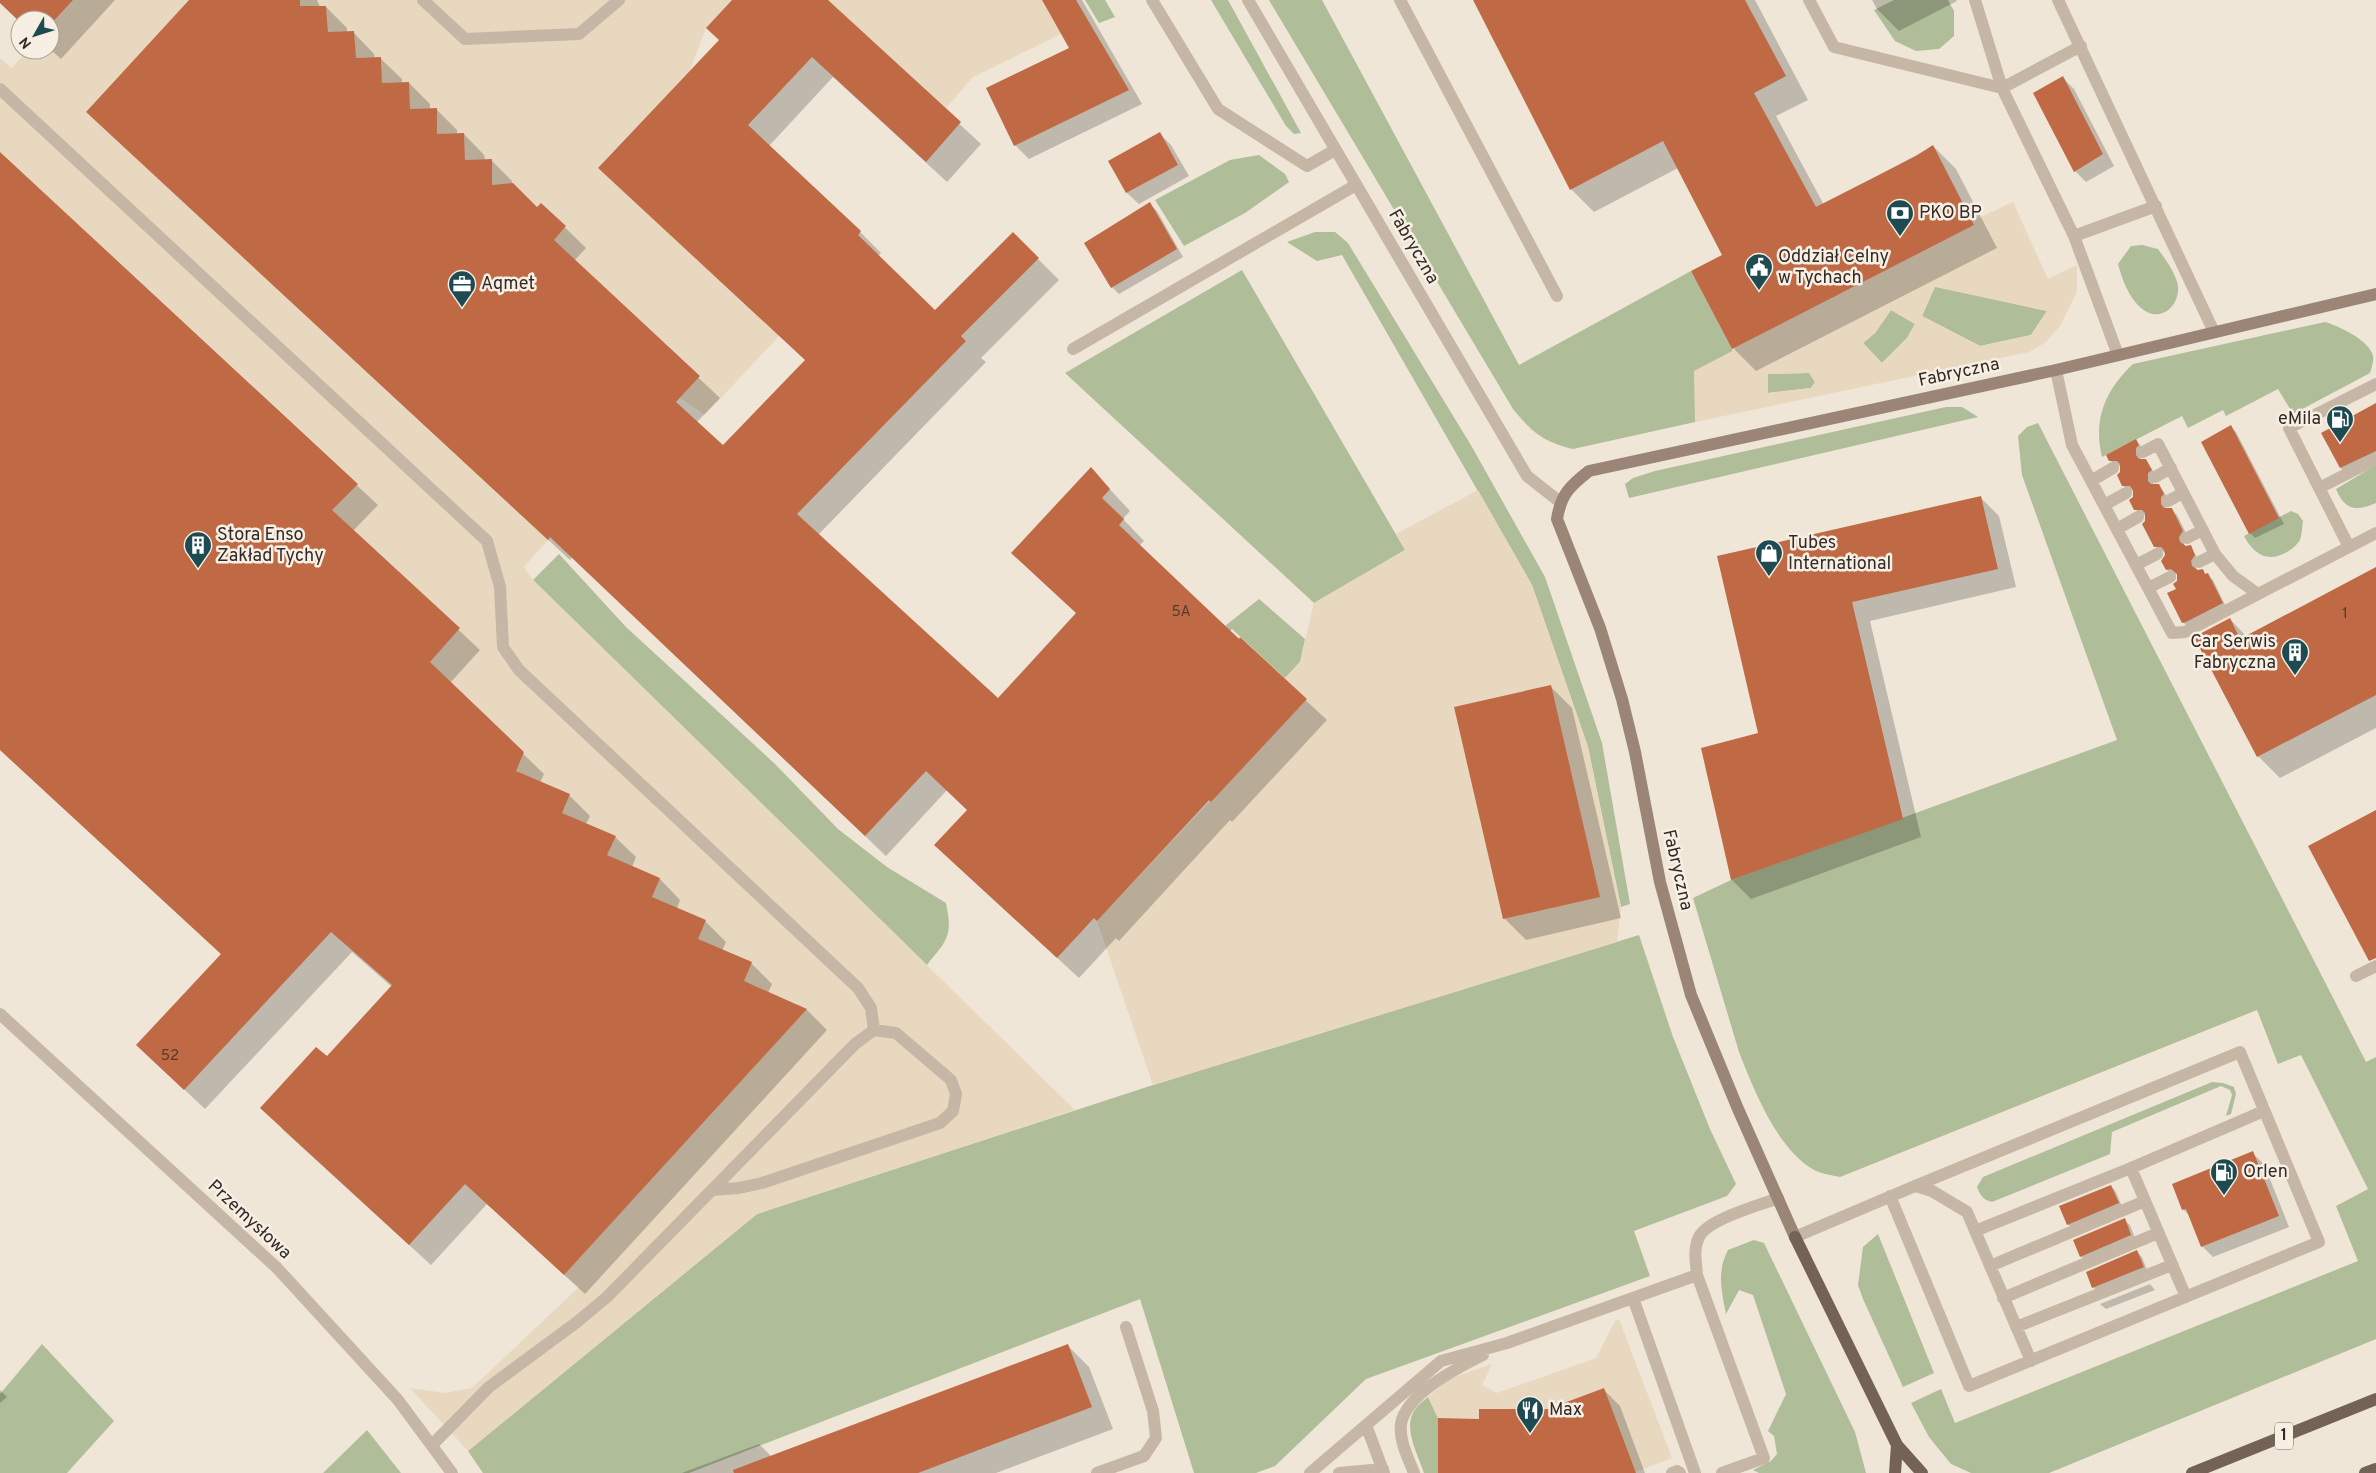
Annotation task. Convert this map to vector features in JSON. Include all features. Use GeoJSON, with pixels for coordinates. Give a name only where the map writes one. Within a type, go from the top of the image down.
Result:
{"type":"FeatureCollection","features":[{"type":"Feature","properties":{"kind":"main road","name":"Fabryczna"},"geometry":{"type":"LineString","coordinates":[[1796,1237],[1691,995],[1660,882],[1635,752],[1622,699],[1600,628],[1557,519],[1560,502],[1572,484],[1589,471],[2056,370],[2376,294]]}},
{"type":"Feature","properties":{"kind":"main road"},"geometry":{"type":"LineString","coordinates":[[1796,1237],[1897,1445],[1922,1473]]}},
{"type":"Feature","properties":{"kind":"main road","name":"1"},"geometry":{"type":"LineString","coordinates":[[2192,1473],[2376,1400]]}},
{"type":"Feature","properties":{"kind":"main road"},"geometry":{"type":"LineString","coordinates":[[1895,1473],[1897,1445]]}},
{"type":"Feature","properties":{"kind":"main road"},"geometry":{"type":"LineString","coordinates":[[2365,1473],[2376,1469]]}},
{"type":"Feature","properties":{"kind":"street"},"geometry":{"type":"LineString","coordinates":[[423,0],[465,39],[580,34],[619,0]]}},
{"type":"Feature","properties":{"kind":"street"},"geometry":{"type":"LineString","coordinates":[[1152,0],[1218,109],[1307,166],[1336,150]]}},
{"type":"Feature","properties":{"kind":"street","name":"Fabryczna"},"geometry":{"type":"LineString","coordinates":[[1248,0],[1526,476],[1560,502]]}},
{"type":"Feature","properties":{"kind":"street"},"geometry":{"type":"LineString","coordinates":[[1400,0],[1557,296]]}},
{"type":"Feature","properties":{"kind":"street"},"geometry":{"type":"LineString","coordinates":[[1809,0],[1834,47],[2002,88],[2080,46]]}},
{"type":"Feature","properties":{"kind":"street"},"geometry":{"type":"LineString","coordinates":[[1975,0],[2002,88],[2074,236],[2118,355]]}},
{"type":"Feature","properties":{"kind":"street"},"geometry":{"type":"LineString","coordinates":[[2058,0],[2214,332]]}},
{"type":"Feature","properties":{"kind":"street"},"geometry":{"type":"LineString","coordinates":[[0,89],[487,541],[500,588],[502,647],[520,670],[858,988],[871,1008],[874,1030]]}},
{"type":"Feature","properties":{"kind":"street"},"geometry":{"type":"LineString","coordinates":[[1073,349],[1356,185]]}},
{"type":"Feature","properties":{"kind":"street"},"geometry":{"type":"LineString","coordinates":[[2074,236],[2156,206]]}},
{"type":"Feature","properties":{"kind":"street"},"geometry":{"type":"LineString","coordinates":[[2056,370],[2072,445],[2172,633],[2185,632],[2376,533]]}},
{"type":"Feature","properties":{"kind":"street"},"geometry":{"type":"LineString","coordinates":[[2349,547],[2290,428],[2376,384]]}},
{"type":"Feature","properties":{"kind":"street"},"geometry":{"type":"LineString","coordinates":[[2143,452],[2158,444],[2216,554],[2233,576],[2258,594]]}},
{"type":"Feature","properties":{"kind":"street"},"geometry":{"type":"LineString","coordinates":[[2319,488],[2376,459]]}},
{"type":"Feature","properties":{"kind":"street"},"geometry":{"type":"LineString","coordinates":[[2091,480],[2113,468]]}},
{"type":"Feature","properties":{"kind":"street"},"geometry":{"type":"LineString","coordinates":[[2155,477],[2171,468]]}},
{"type":"Feature","properties":{"kind":"street"},"geometry":{"type":"LineString","coordinates":[[2104,505],[2126,493]]}},
{"type":"Feature","properties":{"kind":"street"},"geometry":{"type":"LineString","coordinates":[[2168,501],[2183,493]]}},
{"type":"Feature","properties":{"kind":"street"},"geometry":{"type":"LineString","coordinates":[[2117,529],[2138,517]]}},
{"type":"Feature","properties":{"kind":"street"},"geometry":{"type":"LineString","coordinates":[[2187,538],[2203,530]]}},
{"type":"Feature","properties":{"kind":"street"},"geometry":{"type":"LineString","coordinates":[[2136,565],[2157,554]]}},
{"type":"Feature","properties":{"kind":"street"},"geometry":{"type":"LineString","coordinates":[[2199,562],[2216,554]]}},
{"type":"Feature","properties":{"kind":"street"},"geometry":{"type":"LineString","coordinates":[[2148,588],[2170,577]]}},
{"type":"Feature","properties":{"kind":"street"},"geometry":{"type":"LineString","coordinates":[[2356,976],[2376,966]]}},
{"type":"Feature","properties":{"kind":"street","name":"Przemysłowa"},"geometry":{"type":"LineString","coordinates":[[0,1014],[277,1268],[398,1400],[452,1473]]}},
{"type":"Feature","properties":{"kind":"street"},"geometry":{"type":"LineString","coordinates":[[432,1445],[489,1387],[577,1322],[607,1296],[855,1044],[874,1030],[896,1032],[952,1080],[956,1094],[953,1111],[940,1123],[762,1183],[739,1188],[712,1190]]}},
{"type":"Feature","properties":{"kind":"street"},"geometry":{"type":"LineString","coordinates":[[1796,1237],[1890,1196],[2240,1052],[2318,1242],[1969,1386],[1890,1196]]}},
{"type":"Feature","properties":{"kind":"street"},"geometry":{"type":"LineString","coordinates":[[1975,1231],[2131,1168],[2264,1111]]}},
{"type":"Feature","properties":{"kind":"street"},"geometry":{"type":"LineString","coordinates":[[2131,1168],[2186,1297]]}},
{"type":"Feature","properties":{"kind":"street"},"geometry":{"type":"LineString","coordinates":[[1915,1186],[1932,1190],[1967,1212],[2031,1361]]}},
{"type":"Feature","properties":{"kind":"street"},"geometry":{"type":"LineString","coordinates":[[1722,1473],[1764,1458],[1697,1275],[1695,1253],[1699,1237],[1709,1225],[1778,1198]]}},
{"type":"Feature","properties":{"kind":"street"},"geometry":{"type":"LineString","coordinates":[[1990,1266],[2145,1201]]}},
{"type":"Feature","properties":{"kind":"street"},"geometry":{"type":"LineString","coordinates":[[2003,1298],[2158,1233]]}},
{"type":"Feature","properties":{"kind":"street"},"geometry":{"type":"LineString","coordinates":[[2016,1327],[2172,1265]]}},
{"type":"Feature","properties":{"kind":"street"},"geometry":{"type":"LineString","coordinates":[[1310,1473],[1441,1360],[1507,1343],[1697,1275]]}},
{"type":"Feature","properties":{"kind":"street"},"geometry":{"type":"LineString","coordinates":[[1633,1298],[1694,1473]]}},
{"type":"Feature","properties":{"kind":"street"},"geometry":{"type":"LineString","coordinates":[[1096,1473],[1144,1456],[1156,1438],[1153,1410],[1126,1327]]}},
{"type":"Feature","properties":{"kind":"street"},"geometry":{"type":"LineString","coordinates":[[1414,1473],[1403,1446],[1401,1435],[1401,1424],[1409,1405],[1449,1372],[1507,1343]]}},
{"type":"Feature","properties":{"kind":"street"},"geometry":{"type":"LineString","coordinates":[[1339,1473],[1384,1471],[1366,1425]]}},
{"type":"Feature","properties":{"kind":"street"},"geometry":{"type":"LineString","coordinates":[[1672,1473],[1677,1471],[1680,1473]]}},
{"type":"Feature","properties":{"kind":"green space"},"geometry":{"type":"Polygon","coordinates":[[[1085,0],[1105,0],[1115,17],[1099,23],[1085,0]]]}},
{"type":"Feature","properties":{"kind":"green space"},"geometry":{"type":"Polygon","coordinates":[[[1211,0],[1228,0],[1301,133],[1294,134],[1286,126],[1211,0]]]}},
{"type":"Feature","properties":{"kind":"green space"},"geometry":{"type":"Polygon","coordinates":[[[1269,0],[1322,0],[1519,365],[1691,271],[1733,351],[1695,371],[1695,422],[1573,449],[1553,443],[1539,435],[1526,424],[1513,409],[1269,0]]]}},
{"type":"Feature","properties":{"kind":"green space"},"geometry":{"type":"Polygon","coordinates":[[[1894,0],[1948,0],[1954,11],[1954,36],[1939,49],[1916,51],[1895,41],[1874,10],[1894,0]]]}},
{"type":"Feature","properties":{"kind":"green space"},"geometry":{"type":"Polygon","coordinates":[[[1259,155],[1285,174],[1289,182],[1245,213],[1184,246],[1155,200],[1230,160],[1259,155]]]}},
{"type":"Feature","properties":{"kind":"green space"},"geometry":{"type":"Polygon","coordinates":[[[1315,232],[1335,232],[1348,243],[1472,447],[1545,577],[1602,743],[1630,904],[1621,907],[1588,747],[1532,585],[1342,255],[1317,261],[1287,242],[1315,232]]]}},
{"type":"Feature","properties":{"kind":"green space"},"geometry":{"type":"Polygon","coordinates":[[[2142,245],[2158,249],[2170,266],[2177,281],[2178,294],[2176,301],[2167,311],[2161,314],[2148,313],[2137,304],[2126,288],[2118,264],[2131,246],[2142,245]]]}},
{"type":"Feature","properties":{"kind":"green space"},"geometry":{"type":"Polygon","coordinates":[[[1242,270],[1405,550],[1314,603],[1065,373],[1242,270]]]}},
{"type":"Feature","properties":{"kind":"green space"},"geometry":{"type":"Polygon","coordinates":[[[1935,286],[2047,311],[2031,335],[1980,346],[1922,316],[1935,286]]]}},
{"type":"Feature","properties":{"kind":"green space"},"geometry":{"type":"Polygon","coordinates":[[[1891,310],[1915,324],[1907,338],[1882,363],[1863,343],[1875,333],[1891,310]]]}},
{"type":"Feature","properties":{"kind":"green space"},"geometry":{"type":"Polygon","coordinates":[[[2325,322],[2352,334],[2369,348],[2373,358],[2370,373],[2293,414],[2278,389],[2226,416],[2223,410],[2188,428],[2182,416],[2102,457],[2099,431],[2100,418],[2104,406],[2115,384],[2133,364],[2325,322]]]}},
{"type":"Feature","properties":{"kind":"green space"},"geometry":{"type":"Polygon","coordinates":[[[1809,373],[1815,382],[1811,388],[1768,393],[1767,374],[1809,373]]]}},
{"type":"Feature","properties":{"kind":"green space"},"geometry":{"type":"Polygon","coordinates":[[[1946,407],[1962,407],[1978,417],[1629,498],[1625,484],[1633,478],[1655,471],[1946,407]]]}},
{"type":"Feature","properties":{"kind":"green space"},"geometry":{"type":"Polygon","coordinates":[[[2038,423],[2366,1062],[2376,1057],[2376,1339],[2049,1473],[1971,1473],[1951,1464],[1929,1437],[1911,1403],[1941,1389],[1955,1423],[2358,1261],[2336,1206],[2368,1189],[2301,1055],[2278,1064],[2257,1010],[1840,1177],[1814,1170],[1789,1148],[1768,1117],[1752,1084],[1739,1052],[1693,898],[1731,880],[2117,740],[2022,475],[2018,436],[2027,427],[2038,423]]]}},
{"type":"Feature","properties":{"kind":"green space"},"geometry":{"type":"Polygon","coordinates":[[[2376,465],[2376,503],[2362,508],[2347,505],[2336,489],[2376,465]]]}},
{"type":"Feature","properties":{"kind":"green space"},"geometry":{"type":"Polygon","coordinates":[[[2291,511],[2298,514],[2303,521],[2300,540],[2289,551],[2278,556],[2261,555],[2244,536],[2291,511]]]}},
{"type":"Feature","properties":{"kind":"green space"},"geometry":{"type":"Polygon","coordinates":[[[559,554],[626,627],[774,763],[838,829],[887,867],[946,903],[949,924],[947,937],[927,965],[533,580],[559,554]]]}},
{"type":"Feature","properties":{"kind":"green space"},"geometry":{"type":"Polygon","coordinates":[[[1259,599],[1305,639],[1300,662],[1285,678],[1232,629],[1230,631],[1225,626],[1259,599]]]}},
{"type":"Feature","properties":{"kind":"green space"},"geometry":{"type":"Polygon","coordinates":[[[1639,935],[1673,1037],[1710,1129],[1736,1184],[1727,1196],[1634,1231],[1650,1276],[1366,1379],[1275,1466],[1256,1473],[1194,1473],[1140,1299],[689,1473],[483,1473],[468,1451],[757,1214],[1153,1085],[1639,935]]]}},
{"type":"Feature","properties":{"kind":"green space"},"geometry":{"type":"Polygon","coordinates":[[[2212,1082],[2234,1087],[2236,1094],[2231,1114],[2226,1116],[2232,1095],[2230,1090],[2221,1086],[2112,1132],[2110,1154],[1992,1202],[1984,1198],[1978,1190],[1977,1187],[1983,1177],[2212,1082]]]}},
{"type":"Feature","properties":{"kind":"green space"},"geometry":{"type":"Polygon","coordinates":[[[1878,1234],[1934,1373],[1903,1387],[1858,1285],[1863,1247],[1878,1234]]]}},
{"type":"Feature","properties":{"kind":"green space"},"geometry":{"type":"Polygon","coordinates":[[[1754,1240],[1764,1243],[1855,1432],[1866,1473],[1759,1473],[1753,1470],[1771,1461],[1777,1454],[1774,1436],[1768,1431],[1786,1394],[1753,1295],[1739,1290],[1726,1314],[1721,1273],[1728,1250],[1754,1240]]]}},
{"type":"Feature","properties":{"kind":"green space"},"geometry":{"type":"Polygon","coordinates":[[[42,1344],[114,1421],[67,1473],[0,1473],[0,1394],[42,1344]]]}},
{"type":"Feature","properties":{"kind":"green space"},"geometry":{"type":"Polygon","coordinates":[[[1428,1397],[1438,1418],[1438,1473],[1424,1473],[1411,1434],[1411,1418],[1414,1411],[1428,1397]]]}},
{"type":"Feature","properties":{"kind":"green space"},"geometry":{"type":"Polygon","coordinates":[[[367,1430],[401,1473],[323,1473],[367,1430]]]}},
{"type":"Feature","properties":{"kind":"shaded area"},"geometry":{"type":"Polygon","coordinates":[[[73,0],[189,0],[86,112],[548,540],[524,567],[533,580],[1075,1110],[757,1214],[468,1451],[410,1388],[445,1393],[472,1388],[579,1287],[564,1275],[805,1011],[797,1004],[744,981],[698,939],[706,920],[652,897],[660,878],[607,855],[616,836],[562,813],[570,794],[516,771],[524,752],[430,662],[460,628],[332,510],[358,483],[0,152],[0,58],[12,68],[19,60],[60,60],[60,14],[73,0]]]}},
{"type":"Feature","properties":{"kind":"shaded area"},"geometry":{"type":"Polygon","coordinates":[[[300,0],[732,0],[706,28],[690,70],[598,168],[780,335],[705,415],[680,398],[700,376],[554,240],[566,226],[541,203],[537,207],[513,183],[492,185],[492,164],[486,159],[465,160],[464,139],[459,133],[437,134],[437,113],[431,108],[410,109],[409,88],[403,82],[382,83],[382,63],[377,57],[356,58],[328,32],[327,11],[321,6],[300,6],[300,0]]]}},
{"type":"Feature","properties":{"kind":"shaded area"},"geometry":{"type":"Polygon","coordinates":[[[828,0],[1042,0],[1061,34],[973,77],[946,108],[828,0]]]}},
{"type":"Feature","properties":{"kind":"shaded area"},"geometry":{"type":"Polygon","coordinates":[[[2013,202],[2048,279],[2077,265],[2077,292],[2060,326],[2046,342],[2029,352],[1695,422],[1694,371],[1736,349],[1736,347],[1974,225],[1972,221],[2013,202]],[[1935,287],[1922,316],[1980,346],[2031,335],[2047,311],[1935,287]],[[1891,310],[1875,333],[1863,343],[1882,363],[1907,338],[1915,324],[1891,310]],[[1809,373],[1768,374],[1768,393],[1811,388],[1815,382],[1809,373]]]}},
{"type":"Feature","properties":{"kind":"shaded area"},"geometry":{"type":"Polygon","coordinates":[[[1478,490],[1532,585],[1588,747],[1621,907],[1617,942],[1153,1085],[1097,921],[1307,699],[1285,678],[1300,662],[1314,603],[1405,550],[1396,534],[1478,490]]]}},
{"type":"Feature","properties":{"kind":"shaded area"},"geometry":{"type":"Polygon","coordinates":[[[1619,1319],[1672,1458],[1635,1472],[1604,1388],[1548,1409],[1479,1409],[1479,1419],[1438,1418],[1428,1397],[1449,1379],[1492,1364],[1482,1385],[1497,1393],[1596,1358],[1615,1321],[1619,1319]]]}},
{"type":"Feature","properties":{"kind":"building"},"geometry":{"type":"Polygon","coordinates":[[[0,0],[73,0],[60,14],[60,10],[10,10],[10,12],[0,3],[0,0]]]}},
{"type":"Feature","properties":{"kind":"building"},"geometry":{"type":"Polygon","coordinates":[[[189,0],[300,0],[300,6],[326,6],[328,32],[354,31],[356,58],[381,57],[382,83],[409,82],[410,109],[437,108],[437,134],[464,133],[465,160],[492,159],[492,185],[513,183],[537,207],[541,203],[566,226],[554,240],[700,376],[676,402],[723,445],[805,360],[598,168],[719,40],[706,28],[732,0],[828,0],[961,122],[926,162],[812,57],[748,125],[861,231],[858,235],[935,310],[1013,232],[1039,258],[961,336],[966,341],[797,514],[998,698],[1076,613],[1011,553],[1091,467],[1110,489],[1102,498],[1124,519],[1119,525],[1239,639],[1240,637],[1307,699],[1211,802],[1209,800],[1097,921],[1094,918],[1057,958],[934,845],[967,810],[926,771],[865,836],[550,537],[548,540],[86,112],[189,0]]]}},
{"type":"Feature","properties":{"kind":"building"},"geometry":{"type":"Polygon","coordinates":[[[1042,0],[1076,0],[1129,90],[1014,146],[986,88],[1069,48],[1042,0]]]}},
{"type":"Feature","properties":{"kind":"building"},"geometry":{"type":"Polygon","coordinates":[[[1473,0],[1745,0],[1786,76],[1754,93],[1816,207],[1916,156],[1933,145],[1974,225],[1732,349],[1691,271],[1722,255],[1663,141],[1570,190],[1473,0]]]}},
{"type":"Feature","properties":{"kind":"building"},"geometry":{"type":"Polygon","coordinates":[[[2063,76],[2103,154],[2074,172],[2033,93],[2063,76]]]}},
{"type":"Feature","properties":{"kind":"building"},"geometry":{"type":"Polygon","coordinates":[[[1160,132],[1178,165],[1126,193],[1108,161],[1160,132]]]}},
{"type":"Feature","properties":{"kind":"building"},"geometry":{"type":"Polygon","coordinates":[[[0,152],[358,484],[332,510],[460,628],[430,662],[524,752],[516,771],[570,794],[562,813],[616,836],[607,855],[660,878],[652,897],[706,920],[698,939],[752,962],[744,981],[807,1009],[564,1275],[465,1184],[409,1245],[260,1108],[316,1047],[327,1056],[392,985],[331,932],[184,1090],[136,1045],[221,954],[0,750],[0,152]]]}},
{"type":"Feature","properties":{"kind":"building"},"geometry":{"type":"Polygon","coordinates":[[[1150,202],[1177,249],[1111,288],[1084,243],[1150,202]]]}},
{"type":"Feature","properties":{"kind":"building"},"geometry":{"type":"Polygon","coordinates":[[[2376,403],[2376,451],[2340,468],[2321,433],[2376,403]]]}},
{"type":"Feature","properties":{"kind":"building"},"geometry":{"type":"Polygon","coordinates":[[[2231,425],[2279,518],[2249,534],[2201,442],[2231,425]]]}},
{"type":"Feature","properties":{"kind":"building"},"geometry":{"type":"Polygon","coordinates":[[[2136,439],[2139,445],[2136,448],[2136,455],[2139,459],[2146,459],[2152,470],[2148,473],[2148,481],[2151,484],[2159,484],[2164,494],[2161,497],[2161,504],[2164,508],[2172,508],[2183,531],[2179,537],[2180,542],[2186,546],[2191,545],[2195,555],[2191,561],[2192,566],[2198,570],[2203,569],[2205,574],[2208,573],[2223,603],[2186,622],[2182,623],[2167,593],[2176,589],[2173,584],[2177,581],[2177,574],[2171,569],[2166,570],[2161,561],[2165,555],[2164,550],[2161,547],[2154,547],[2142,524],[2145,521],[2145,513],[2142,510],[2134,510],[2129,500],[2133,497],[2133,490],[2130,486],[2122,486],[2117,475],[2120,472],[2120,464],[2117,461],[2109,461],[2106,455],[2136,439]]]}},
{"type":"Feature","properties":{"kind":"building"},"geometry":{"type":"Polygon","coordinates":[[[1981,496],[1998,569],[1852,602],[1903,819],[1731,880],[1701,748],[1758,733],[1717,556],[1981,496]]]}},
{"type":"Feature","properties":{"kind":"building","name":"Car Serwis Fabryczna"},"geometry":{"type":"Polygon","coordinates":[[[2376,567],[2376,695],[2257,757],[2194,637],[2230,618],[2240,639],[2376,567]]]}},
{"type":"Feature","properties":{"kind":"building"},"geometry":{"type":"Polygon","coordinates":[[[1551,685],[1600,897],[1503,919],[1454,707],[1551,685]]]}},
{"type":"Feature","properties":{"kind":"building"},"geometry":{"type":"Polygon","coordinates":[[[2376,810],[2376,958],[2369,961],[2308,846],[2376,810]]]}},
{"type":"Feature","properties":{"kind":"building","name":"Orlen"},"geometry":{"type":"Polygon","coordinates":[[[2253,1151],[2279,1216],[2201,1247],[2186,1209],[2182,1210],[2172,1184],[2253,1151]]]}},
{"type":"Feature","properties":{"kind":"building"},"geometry":{"type":"Polygon","coordinates":[[[2111,1185],[2119,1203],[2067,1225],[2059,1206],[2111,1185]]]}},
{"type":"Feature","properties":{"kind":"building"},"geometry":{"type":"Polygon","coordinates":[[[2125,1218],[2131,1235],[2080,1257],[2073,1240],[2125,1218]]]}},
{"type":"Feature","properties":{"kind":"building"},"geometry":{"type":"Polygon","coordinates":[[[2137,1250],[2144,1267],[2092,1288],[2086,1272],[2137,1250]]]}},
{"type":"Feature","properties":{"kind":"building"},"geometry":{"type":"Polygon","coordinates":[[[1068,1344],[1092,1407],[918,1473],[734,1473],[733,1470],[1068,1344]]]}},
{"type":"Feature","properties":{"kind":"building","name":"Max"},"geometry":{"type":"Polygon","coordinates":[[[1604,1388],[1636,1473],[1438,1473],[1438,1418],[1479,1419],[1479,1409],[1548,1409],[1604,1388]]]}},
{"type":"Feature","properties":{"kind":"place","name":"PKO BP"},"geometry":{"type":"Point","coordinates":[1900,237]}},
{"type":"Feature","properties":{"kind":"place","name":"Oddział Celny w Tychach"},"geometry":{"type":"Point","coordinates":[1759,291]}},
{"type":"Feature","properties":{"kind":"place","name":"Aqmet"},"geometry":{"type":"Point","coordinates":[462,308]}},
{"type":"Feature","properties":{"kind":"place","name":"eMila"},"geometry":{"type":"Point","coordinates":[2340,443]}},
{"type":"Feature","properties":{"kind":"place","name":"Stora Enso Zakład Tychy"},"geometry":{"type":"Point","coordinates":[198,569]}},
{"type":"Feature","properties":{"kind":"place","name":"Tubes International"},"geometry":{"type":"Point","coordinates":[1769,577]}},
{"type":"Feature","properties":{"kind":"place","name":"Car Serwis Fabryczna"},"geometry":{"type":"Point","coordinates":[2295,676]}},
{"type":"Feature","properties":{"kind":"place","name":"Orlen"},"geometry":{"type":"Point","coordinates":[2224,1196]}},
{"type":"Feature","properties":{"kind":"place","name":"Max"},"geometry":{"type":"Point","coordinates":[1530,1434]}}]}
